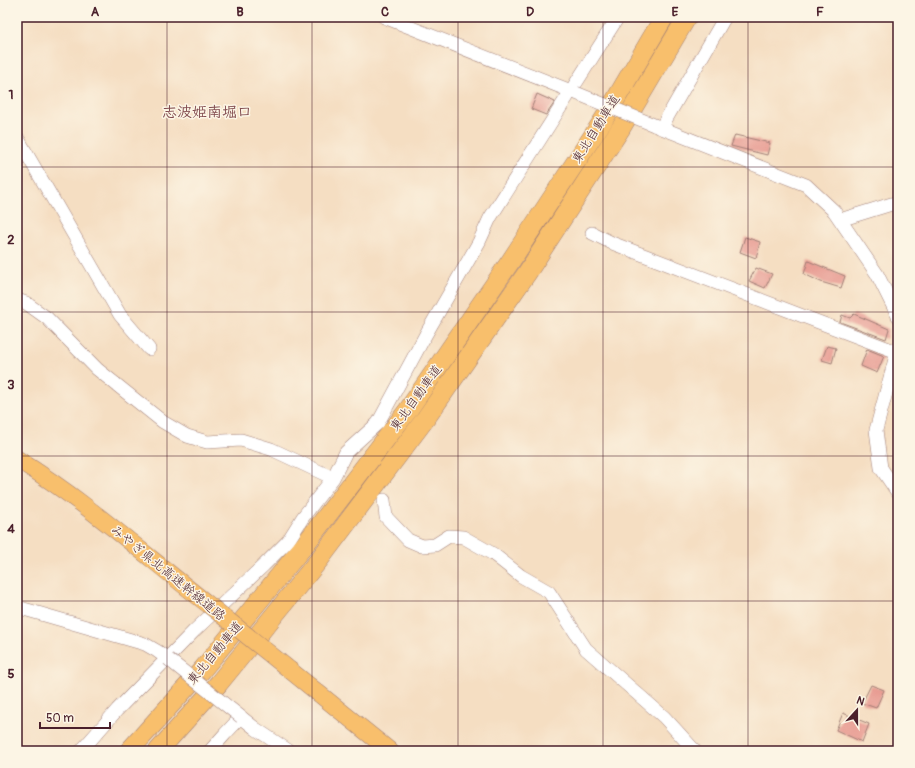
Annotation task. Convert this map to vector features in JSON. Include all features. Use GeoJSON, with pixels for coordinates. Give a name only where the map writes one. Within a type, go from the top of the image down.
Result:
{"type":"FeatureCollection","features":[{"type":"Feature","properties":{"kind":"highway","name":"東北自動車道"},"geometry":{"type":"LineString","coordinates":[[128,751],[202,670],[298,554],[408,410],[515,256],[604,118],[664,17]]}},
{"type":"Feature","properties":{"kind":"highway","name":"東北自動車道"},"geometry":{"type":"LineString","coordinates":[[158,751],[219,683],[319,560],[426,418],[527,273],[621,128],[687,17]]}},
{"type":"Feature","properties":{"kind":"main road","name":"みやぎ県北高速幹線道路"},"geometry":{"type":"LineString","coordinates":[[17,459],[60,488],[87,509],[390,751]]}},
{"type":"Feature","properties":{"kind":"street"},"geometry":{"type":"LineString","coordinates":[[384,17],[806,184],[834,211],[877,274],[898,316]]}},
{"type":"Feature","properties":{"kind":"street"},"geometry":{"type":"LineString","coordinates":[[81,751],[116,710],[194,631],[288,541],[333,478],[343,470],[346,452],[378,423],[426,334],[479,242],[490,218],[573,92],[618,17]]}},
{"type":"Feature","properties":{"kind":"street"},"geometry":{"type":"LineString","coordinates":[[658,126],[725,17]]}},
{"type":"Feature","properties":{"kind":"street"},"geometry":{"type":"LineString","coordinates":[[17,137],[120,315],[149,349]]}},
{"type":"Feature","properties":{"kind":"street"},"geometry":{"type":"LineString","coordinates":[[840,220],[898,202]]}},
{"type":"Feature","properties":{"kind":"street"},"geometry":{"type":"LineString","coordinates":[[592,234],[612,243],[897,350],[876,430],[881,468],[898,493]]}},
{"type":"Feature","properties":{"kind":"street"},"geometry":{"type":"LineString","coordinates":[[17,300],[26,303],[47,318],[103,374],[163,422],[187,436],[207,442],[241,440],[271,449],[333,478]]}},
{"type":"Feature","properties":{"kind":"street"},"geometry":{"type":"LineString","coordinates":[[384,500],[386,517],[408,540],[422,546],[435,545],[449,536],[463,537],[493,554],[521,576],[549,592],[586,649],[664,717],[695,751]]}},
{"type":"Feature","properties":{"kind":"street"},"geometry":{"type":"LineString","coordinates":[[17,607],[145,644],[168,659],[256,729],[289,751]]}},
{"type":"Feature","properties":{"kind":"street"},"geometry":{"type":"LineString","coordinates":[[210,751],[241,717]]}},
{"type":"Feature","properties":{"kind":"building"},"geometry":{"type":"Polygon","coordinates":[[[537,94],[555,102],[546,115],[531,109],[537,94]]]}},
{"type":"Feature","properties":{"kind":"building"},"geometry":{"type":"Polygon","coordinates":[[[735,135],[770,143],[767,155],[731,146],[735,135]]]}},
{"type":"Feature","properties":{"kind":"building"},"geometry":{"type":"Polygon","coordinates":[[[745,237],[760,242],[756,258],[740,252],[745,237]]]}},
{"type":"Feature","properties":{"kind":"building"},"geometry":{"type":"Polygon","coordinates":[[[808,261],[845,276],[841,288],[821,282],[804,274],[808,261]]]}},
{"type":"Feature","properties":{"kind":"building"},"geometry":{"type":"Polygon","coordinates":[[[756,268],[772,274],[765,288],[749,281],[756,268]]]}},
{"type":"Feature","properties":{"kind":"building"},"geometry":{"type":"Polygon","coordinates":[[[854,314],[889,329],[886,339],[840,322],[842,315],[850,318],[854,314]]]}},
{"type":"Feature","properties":{"kind":"building"},"geometry":{"type":"Polygon","coordinates":[[[827,346],[836,348],[832,363],[822,360],[827,346]]]}},
{"type":"Feature","properties":{"kind":"building"},"geometry":{"type":"Polygon","coordinates":[[[867,349],[884,356],[877,373],[861,366],[867,349]]]}},
{"type":"Feature","properties":{"kind":"building"},"geometry":{"type":"Polygon","coordinates":[[[871,685],[884,690],[876,708],[862,703],[871,685]]]}},
{"type":"Feature","properties":{"kind":"building"},"geometry":{"type":"Polygon","coordinates":[[[843,713],[869,724],[862,742],[836,730],[843,713]]]}},
{"type":"Feature","properties":{"kind":"district","name":"志波姫南堀口"},"geometry":{"type":"Point","coordinates":[207,112]}}]}
